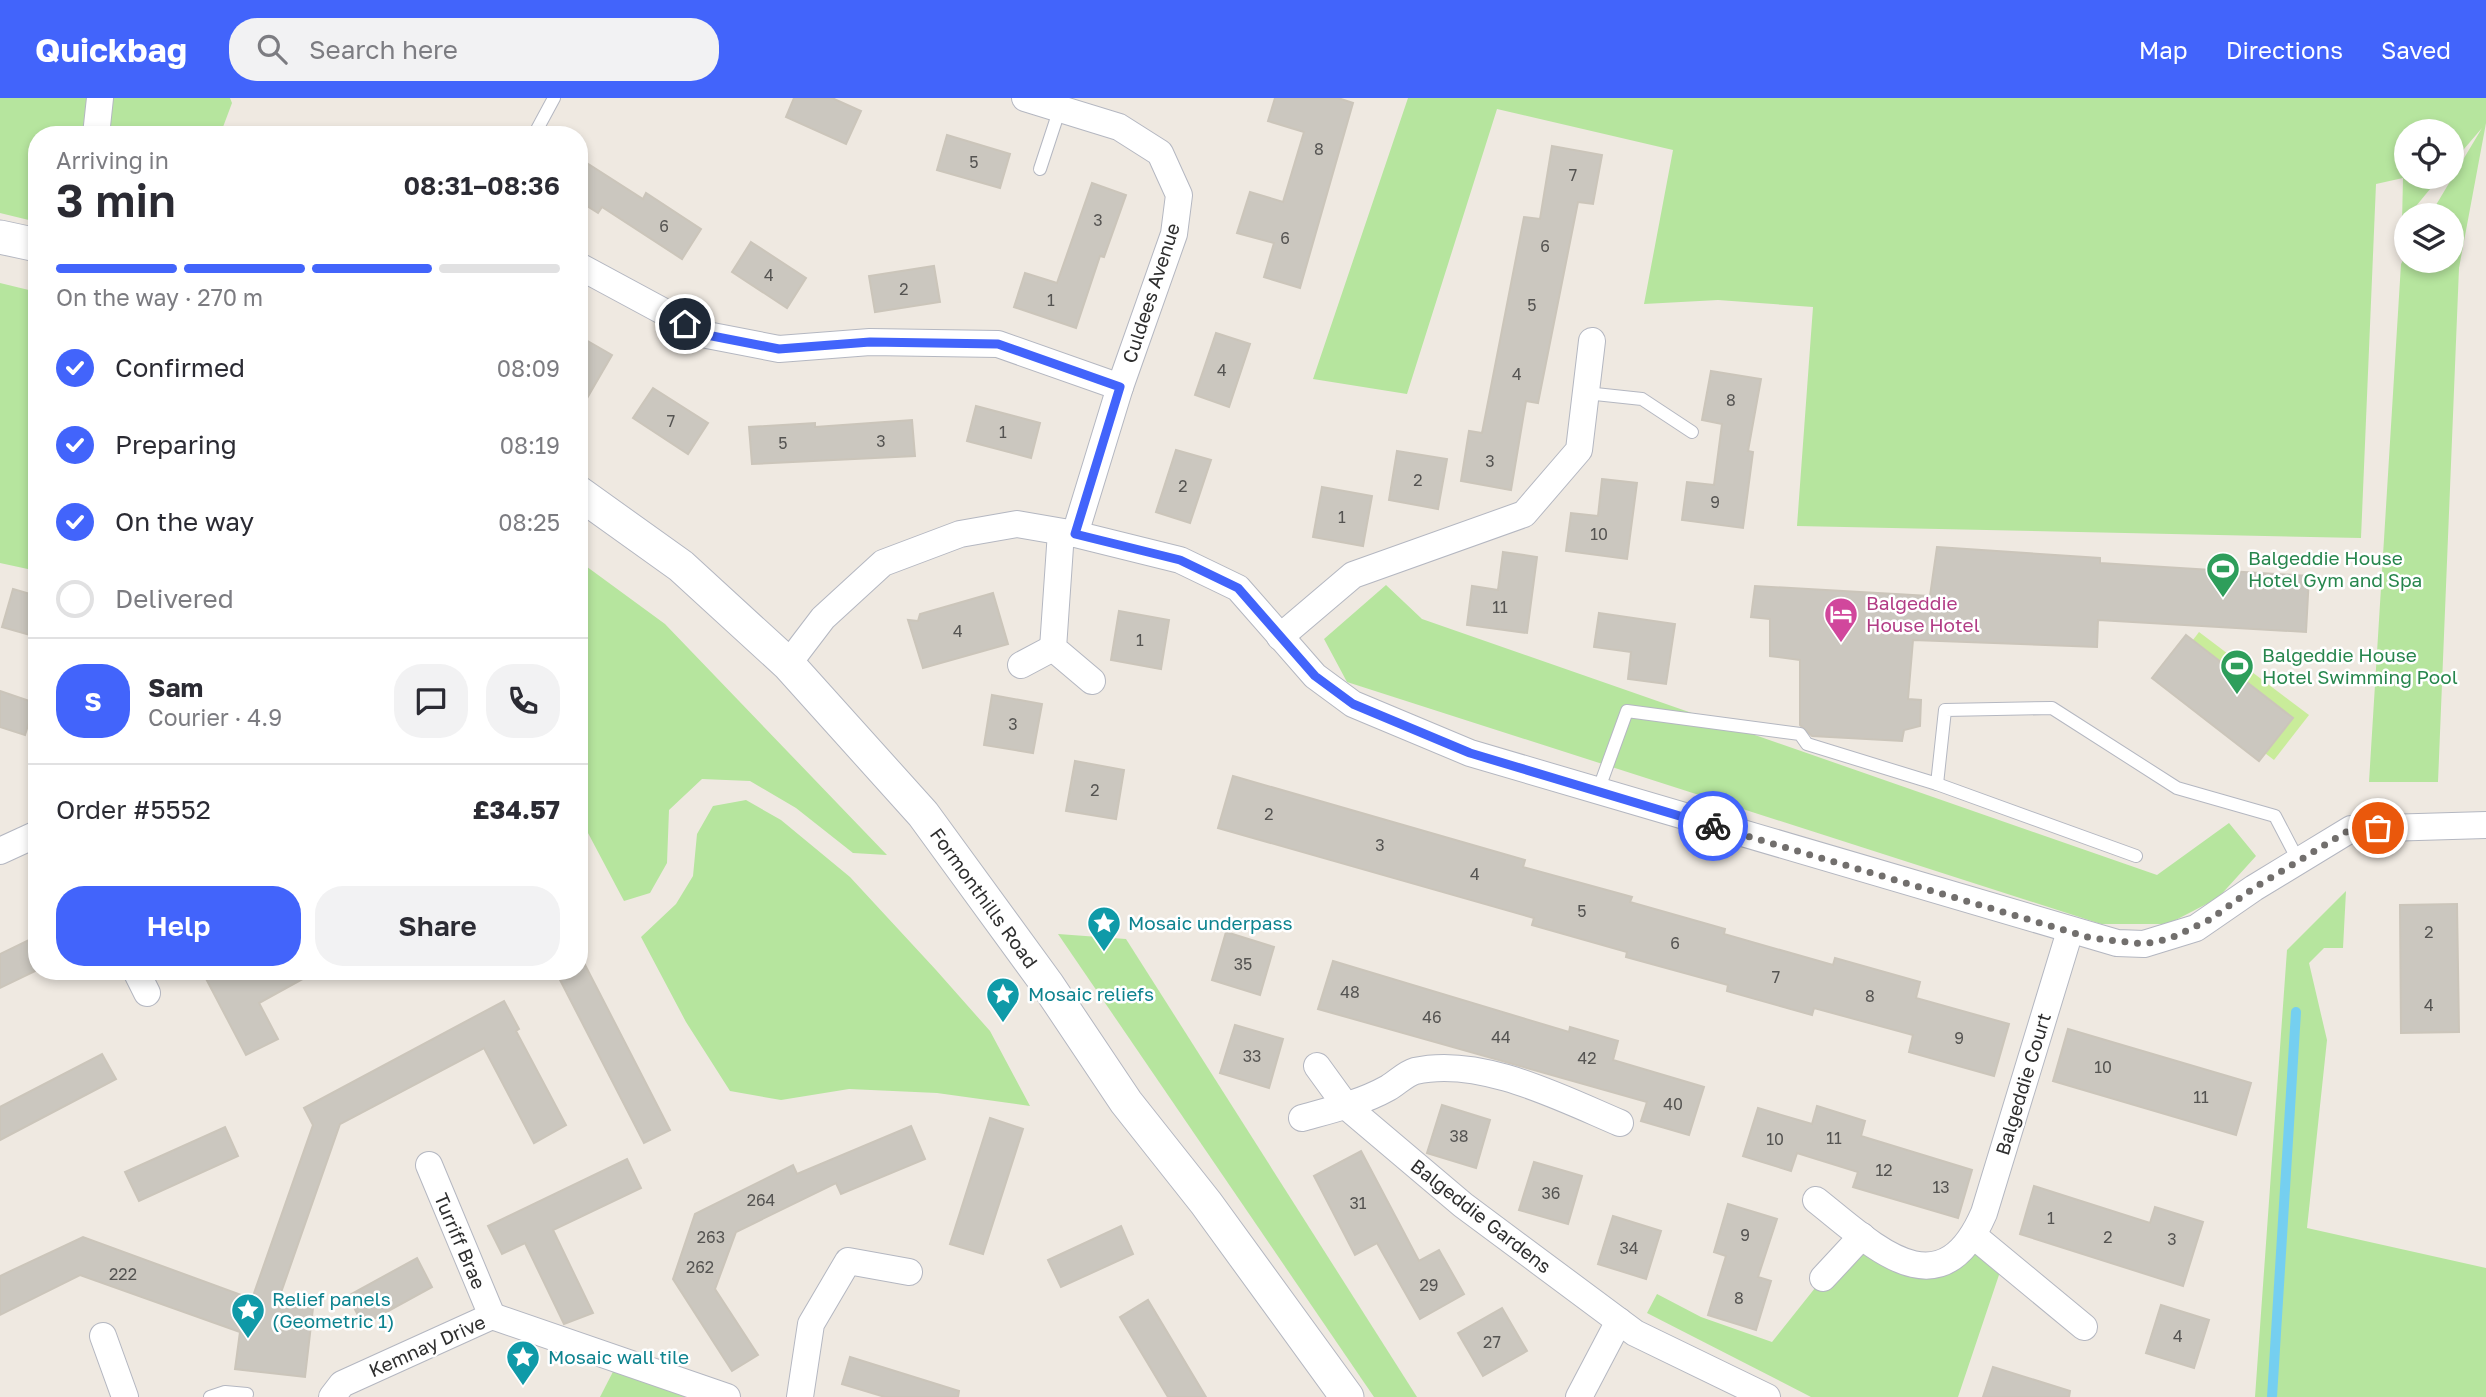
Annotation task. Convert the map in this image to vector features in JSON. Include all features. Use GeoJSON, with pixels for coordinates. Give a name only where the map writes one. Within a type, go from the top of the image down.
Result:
{"type":"FeatureCollection","features":[{"type":"Feature","properties":{"kind":"street"},"geometry":{"type":"LineString","coordinates":[[97,126],[100,98]]}},
{"type":"Feature","properties":{"kind":"street","name":"Culdees Avenue"},"geometry":{"type":"LineString","coordinates":[[1025,98],[1119,127],[1160,153],[1179,195],[1174,234],[1068,533],[1053,648]]}},
{"type":"Feature","properties":{"kind":"street"},"geometry":{"type":"LineString","coordinates":[[0,237],[28,243]]}},
{"type":"Feature","properties":{"kind":"street"},"geometry":{"type":"LineString","coordinates":[[588,271],[707,335],[779,349],[870,342],[998,344],[1120,387]]}},
{"type":"Feature","properties":{"kind":"street"},"geometry":{"type":"LineString","coordinates":[[1280,637],[1353,575],[1524,514],[1579,450],[1592,341]]}},
{"type":"Feature","properties":{"kind":"street","name":"Formonthills Road"},"geometry":{"type":"LineString","coordinates":[[588,499],[681,566],[788,664],[923,814],[1047,984],[1126,1101],[1206,1203],[1347,1397]]}},
{"type":"Feature","properties":{"kind":"street"},"geometry":{"type":"LineString","coordinates":[[788,664],[823,618],[883,563],[960,534],[1017,524],[1068,533],[1180,560],[1238,588],[1315,676],[1353,704],[1470,753],[2080,934],[2144,944],[2169,939],[2205,923],[2298,860],[2351,829],[2486,825]]}},
{"type":"Feature","properties":{"kind":"street"},"geometry":{"type":"LineString","coordinates":[[1021,665],[1053,648],[1092,681]]}},
{"type":"Feature","properties":{"kind":"street"},"geometry":{"type":"LineString","coordinates":[[0,851],[28,838]]}},
{"type":"Feature","properties":{"kind":"street","name":"Balgeddie Court"},"geometry":{"type":"LineString","coordinates":[[1816,1200],[1895,1260],[1925,1267],[1961,1253],[1974,1236],[1984,1213],[2080,934]]}},
{"type":"Feature","properties":{"kind":"street","name":"Balgeddie Gardens"},"geometry":{"type":"LineString","coordinates":[[1317,1066],[1346,1106],[1463,1205],[1635,1333],[1767,1397]]}},
{"type":"Feature","properties":{"kind":"street"},"geometry":{"type":"LineString","coordinates":[[1302,1118],[1346,1106],[1387,1088],[1411,1072],[1441,1067],[1533,1086],[1620,1123]]}},
{"type":"Feature","properties":{"kind":"street","name":"Turriff Brae"},"geometry":{"type":"LineString","coordinates":[[429,1166],[492,1316]]}},
{"type":"Feature","properties":{"kind":"street"},"geometry":{"type":"LineString","coordinates":[[1823,1278],[1862,1236]]}},
{"type":"Feature","properties":{"kind":"street"},"geometry":{"type":"LineString","coordinates":[[1974,1236],[2084,1327]]}},
{"type":"Feature","properties":{"kind":"street"},"geometry":{"type":"LineString","coordinates":[[800,1397],[811,1324],[848,1261],[908,1272]]}},
{"type":"Feature","properties":{"kind":"street","name":"Kemnay Drive"},"geometry":{"type":"LineString","coordinates":[[332,1397],[342,1384],[492,1316],[727,1397]]}},
{"type":"Feature","properties":{"kind":"street"},"geometry":{"type":"LineString","coordinates":[[1579,1397],[1619,1321]]}},
{"type":"Feature","properties":{"kind":"street"},"geometry":{"type":"LineString","coordinates":[[103,1336],[125,1397]]}},
{"type":"Feature","properties":{"kind":"lane"},"geometry":{"type":"LineString","coordinates":[[539,126],[554,98]]}},
{"type":"Feature","properties":{"kind":"lane"},"geometry":{"type":"LineString","coordinates":[[1040,169],[1060,108]]}},
{"type":"Feature","properties":{"kind":"lane"},"geometry":{"type":"LineString","coordinates":[[1586,393],[1642,399],[1692,432]]}},
{"type":"Feature","properties":{"kind":"lane"},"geometry":{"type":"LineString","coordinates":[[1937,784],[1945,710],[2052,708],[2177,788],[2275,816],[2298,860]]}},
{"type":"Feature","properties":{"kind":"lane"},"geometry":{"type":"LineString","coordinates":[[1598,791],[1627,711],[1800,734],[1807,744],[1937,784],[2136,856]]}},
{"type":"Feature","properties":{"kind":"lane"},"geometry":{"type":"LineString","coordinates":[[211,1397],[225,1392],[247,1394],[246,1397]]}},
{"type":"Feature","properties":{"kind":"green space"},"geometry":{"type":"Polygon","coordinates":[[[0,98],[230,98],[232,103],[223,126],[28,126],[28,220],[0,213],[0,98]]]}},
{"type":"Feature","properties":{"kind":"green space"},"geometry":{"type":"Polygon","coordinates":[[[1408,98],[2486,98],[2486,123],[2464,241],[2464,203],[2437,203],[2446,189],[2464,189],[2464,158],[2482,128],[2464,149],[2464,119],[2394,119],[2394,180],[2376,184],[2361,538],[1797,526],[1813,307],[1718,300],[1644,304],[1673,150],[1497,109],[1407,394],[1313,379],[1408,98]]]}},
{"type":"Feature","properties":{"kind":"green space"},"geometry":{"type":"Polygon","coordinates":[[[2403,189],[2430,189],[2419,203],[2402,203],[2403,189]]]}},
{"type":"Feature","properties":{"kind":"green space"},"geometry":{"type":"Polygon","coordinates":[[[2400,273],[2459,273],[2438,782],[2369,782],[2400,273]]]}},
{"type":"Feature","properties":{"kind":"green space"},"geometry":{"type":"Polygon","coordinates":[[[0,283],[28,290],[28,569],[0,563],[0,283]]]}},
{"type":"Feature","properties":{"kind":"green space"},"geometry":{"type":"Polygon","coordinates":[[[588,568],[665,624],[887,855],[853,853],[796,808],[750,781],[702,779],[669,810],[667,863],[650,893],[624,901],[588,833],[588,568]]]}},
{"type":"Feature","properties":{"kind":"green space"},"geometry":{"type":"Polygon","coordinates":[[[1386,585],[1422,619],[2157,875],[2229,823],[2256,856],[2218,898],[2168,924],[2101,924],[1347,682],[1324,639],[1386,585]]]}},
{"type":"Feature","properties":{"kind":"green space","name":"Balgeddie House Hotel Swimming Pool"},"geometry":{"type":"Polygon","coordinates":[[[2199,632],[2309,715],[2274,760],[2165,677],[2199,632]]]}},
{"type":"Feature","properties":{"kind":"green space"},"geometry":{"type":"Polygon","coordinates":[[[746,800],[781,820],[850,877],[990,1031],[1030,1106],[937,1093],[849,1089],[781,1100],[730,1091],[686,1022],[641,937],[676,904],[693,876],[697,834],[713,806],[746,800]]]}},
{"type":"Feature","properties":{"kind":"green space"},"geometry":{"type":"Polygon","coordinates":[[[2346,891],[2343,948],[2324,948],[2309,963],[2327,1040],[2307,1228],[2486,1268],[2486,1397],[2255,1397],[2287,950],[2346,891]]]}},
{"type":"Feature","properties":{"kind":"green space"},"geometry":{"type":"Polygon","coordinates":[[[1058,934],[1126,939],[1417,1397],[1374,1397],[1058,934]]]}},
{"type":"Feature","properties":{"kind":"green space"},"geometry":{"type":"Polygon","coordinates":[[[1862,1236],[1911,1265],[1974,1236],[2004,1260],[1958,1397],[1811,1397],[1647,1313],[1657,1294],[1701,1317],[1772,1342],[1823,1278],[1862,1236]]]}},
{"type":"Feature","properties":{"kind":"green space"},"geometry":{"type":"Polygon","coordinates":[[[619,1360],[727,1397],[600,1397],[619,1360]]]}},
{"type":"Feature","properties":{"kind":"building"},"geometry":{"type":"Polygon","coordinates":[[[794,98],[832,98],[861,111],[846,144],[786,117],[794,98]]]}},
{"type":"Feature","properties":{"kind":"building"},"geometry":{"type":"Polygon","coordinates":[[[1275,98],[1338,98],[1353,103],[1300,288],[1264,277],[1274,243],[1237,233],[1250,192],[1283,202],[1304,132],[1268,121],[1275,98]]]}},
{"type":"Feature","properties":{"kind":"building"},"geometry":{"type":"Polygon","coordinates":[[[947,135],[1010,154],[1000,188],[937,170],[947,135]]]}},
{"type":"Feature","properties":{"kind":"building"},"geometry":{"type":"Polygon","coordinates":[[[1552,146],[1602,155],[1593,204],[1578,202],[1538,403],[1526,401],[1511,490],[1461,481],[1469,431],[1482,433],[1524,217],[1540,219],[1552,146]]]}},
{"type":"Feature","properties":{"kind":"building"},"geometry":{"type":"Polygon","coordinates":[[[588,164],[643,199],[646,193],[701,229],[682,259],[602,207],[598,213],[588,207],[588,164]]]}},
{"type":"Feature","properties":{"kind":"building"},"geometry":{"type":"Polygon","coordinates":[[[1092,183],[1126,195],[1104,257],[1100,256],[1076,328],[1014,307],[1025,273],[1057,283],[1092,183]]]}},
{"type":"Feature","properties":{"kind":"building"},"geometry":{"type":"Polygon","coordinates":[[[751,242],[806,278],[787,308],[732,272],[751,242]]]}},
{"type":"Feature","properties":{"kind":"building"},"geometry":{"type":"Polygon","coordinates":[[[934,266],[940,302],[875,312],[869,276],[934,266]]]}},
{"type":"Feature","properties":{"kind":"building"},"geometry":{"type":"Polygon","coordinates":[[[1216,333],[1250,344],[1229,407],[1195,395],[1216,333]]]}},
{"type":"Feature","properties":{"kind":"building"},"geometry":{"type":"Polygon","coordinates":[[[588,341],[612,355],[588,396],[588,341]]]}},
{"type":"Feature","properties":{"kind":"building"},"geometry":{"type":"Polygon","coordinates":[[[1711,371],[1761,379],[1748,451],[1753,452],[1743,528],[1682,520],[1687,482],[1714,485],[1722,424],[1702,420],[1711,371]]]}},
{"type":"Feature","properties":{"kind":"building"},"geometry":{"type":"Polygon","coordinates":[[[653,388],[708,423],[688,454],[633,418],[653,388]]]}},
{"type":"Feature","properties":{"kind":"building"},"geometry":{"type":"Polygon","coordinates":[[[976,406],[1040,423],[1031,458],[967,441],[976,406]]]}},
{"type":"Feature","properties":{"kind":"building"},"geometry":{"type":"Polygon","coordinates":[[[912,420],[915,456],[752,464],[749,427],[815,423],[815,427],[912,420]]]}},
{"type":"Feature","properties":{"kind":"building"},"geometry":{"type":"Polygon","coordinates":[[[1176,450],[1211,460],[1190,523],[1156,512],[1176,450]]]}},
{"type":"Feature","properties":{"kind":"building"},"geometry":{"type":"Polygon","coordinates":[[[1397,451],[1447,459],[1438,509],[1389,500],[1397,451]]]}},
{"type":"Feature","properties":{"kind":"building"},"geometry":{"type":"Polygon","coordinates":[[[1602,479],[1637,483],[1627,559],[1566,551],[1571,513],[1598,516],[1602,479]]]}},
{"type":"Feature","properties":{"kind":"building"},"geometry":{"type":"Polygon","coordinates":[[[1322,487],[1372,496],[1363,546],[1313,537],[1322,487]]]}},
{"type":"Feature","properties":{"kind":"building","name":"Balgeddie House Hotel"},"geometry":{"type":"Polygon","coordinates":[[[1937,547],[2100,558],[2100,563],[2309,576],[2306,632],[2098,620],[2097,647],[1913,640],[1908,699],[1921,700],[1920,726],[1904,730],[1902,741],[1812,736],[1800,725],[1800,660],[1770,656],[1770,619],[1751,617],[1755,586],[1930,596],[1937,547]]]}},
{"type":"Feature","properties":{"kind":"building"},"geometry":{"type":"Polygon","coordinates":[[[1503,552],[1537,557],[1527,633],[1467,625],[1472,586],[1498,590],[1503,552]]]}},
{"type":"Feature","properties":{"kind":"building"},"geometry":{"type":"Polygon","coordinates":[[[13,589],[28,593],[28,634],[2,627],[13,589]]]}},
{"type":"Feature","properties":{"kind":"building"},"geometry":{"type":"Polygon","coordinates":[[[993,593],[1008,644],[923,668],[908,620],[918,621],[920,614],[993,593]]]}},
{"type":"Feature","properties":{"kind":"building"},"geometry":{"type":"Polygon","coordinates":[[[1119,611],[1169,620],[1161,669],[1111,660],[1119,611]]]}},
{"type":"Feature","properties":{"kind":"building"},"geometry":{"type":"Polygon","coordinates":[[[1599,613],[1675,624],[1666,684],[1628,679],[1631,652],[1594,647],[1599,613]]]}},
{"type":"Feature","properties":{"kind":"building","name":"Balgeddie House Hotel Swimming Pool"},"geometry":{"type":"Polygon","coordinates":[[[2186,635],[2293,718],[2259,761],[2152,678],[2186,635]]]}},
{"type":"Feature","properties":{"kind":"building"},"geometry":{"type":"Polygon","coordinates":[[[0,691],[28,701],[28,725],[25,735],[0,727],[0,691]]]}},
{"type":"Feature","properties":{"kind":"building"},"geometry":{"type":"Polygon","coordinates":[[[992,695],[1042,704],[1033,753],[984,745],[992,695]]]}},
{"type":"Feature","properties":{"kind":"building"},"geometry":{"type":"Polygon","coordinates":[[[1075,761],[1124,770],[1116,819],[1066,811],[1075,761]]]}},
{"type":"Feature","properties":{"kind":"building"},"geometry":{"type":"Polygon","coordinates":[[[1233,776],[1525,860],[1523,867],[1632,897],[1630,902],[1725,929],[1724,934],[1833,965],[1835,958],[1920,982],[1916,998],[2009,1024],[1994,1076],[1909,1052],[1913,1035],[1814,1008],[1812,1015],[1727,991],[1728,985],[1626,957],[1627,952],[1532,925],[1534,918],[1218,828],[1233,776]]]}},
{"type":"Feature","properties":{"kind":"building"},"geometry":{"type":"Polygon","coordinates":[[[2457,904],[2459,1032],[2401,1033],[2400,905],[2457,904]]]}},
{"type":"Feature","properties":{"kind":"building"},"geometry":{"type":"Polygon","coordinates":[[[1226,932],[1274,947],[1260,995],[1212,980],[1226,932]]]}},
{"type":"Feature","properties":{"kind":"building"},"geometry":{"type":"Polygon","coordinates":[[[28,940],[28,974],[0,988],[0,954],[28,940]]]}},
{"type":"Feature","properties":{"kind":"building"},"geometry":{"type":"Polygon","coordinates":[[[1333,961],[1569,1032],[1570,1027],[1618,1041],[1613,1060],[1704,1087],[1689,1135],[1641,1121],[1647,1102],[1318,1009],[1333,961]]]}},
{"type":"Feature","properties":{"kind":"building"},"geometry":{"type":"Polygon","coordinates":[[[588,971],[670,1130],[644,1143],[560,980],[588,980],[588,971]]]}},
{"type":"Feature","properties":{"kind":"building"},"geometry":{"type":"Polygon","coordinates":[[[207,980],[301,980],[259,1003],[278,1039],[246,1055],[207,980]]]}},
{"type":"Feature","properties":{"kind":"building"},"geometry":{"type":"Polygon","coordinates":[[[504,1001],[519,1029],[516,1031],[566,1125],[534,1143],[484,1048],[340,1124],[277,1304],[313,1308],[305,1377],[235,1369],[240,1332],[80,1275],[0,1315],[0,1276],[83,1237],[252,1299],[313,1125],[304,1108],[504,1001]]]}},
{"type":"Feature","properties":{"kind":"building"},"geometry":{"type":"Polygon","coordinates":[[[1235,1025],[1283,1039],[1269,1088],[1220,1073],[1235,1025]]]}},
{"type":"Feature","properties":{"kind":"building"},"geometry":{"type":"Polygon","coordinates":[[[2068,1029],[2251,1083],[2236,1135],[2053,1081],[2068,1029]]]}},
{"type":"Feature","properties":{"kind":"building"},"geometry":{"type":"Polygon","coordinates":[[[102,1054],[116,1079],[0,1140],[0,1107],[102,1054]]]}},
{"type":"Feature","properties":{"kind":"building"},"geometry":{"type":"Polygon","coordinates":[[[1442,1105],[1490,1120],[1476,1168],[1427,1153],[1442,1105]]]}},
{"type":"Feature","properties":{"kind":"building"},"geometry":{"type":"Polygon","coordinates":[[[1817,1106],[1865,1121],[1861,1136],[1972,1170],[1958,1218],[1853,1187],[1858,1172],[1797,1153],[1791,1171],[1743,1156],[1758,1108],[1812,1124],[1817,1106]]]}},
{"type":"Feature","properties":{"kind":"building"},"geometry":{"type":"Polygon","coordinates":[[[990,1118],[1023,1129],[983,1254],[950,1244],[990,1118]]]}},
{"type":"Feature","properties":{"kind":"building"},"geometry":{"type":"Polygon","coordinates":[[[911,1126],[925,1159],[841,1194],[836,1183],[736,1232],[715,1289],[758,1355],[732,1371],[673,1279],[695,1214],[793,1165],[797,1174],[911,1126]]]}},
{"type":"Feature","properties":{"kind":"building"},"geometry":{"type":"Polygon","coordinates":[[[225,1127],[238,1156],[139,1201],[125,1172],[225,1127]]]}},
{"type":"Feature","properties":{"kind":"building"},"geometry":{"type":"Polygon","coordinates":[[[1361,1151],[1419,1261],[1439,1250],[1464,1294],[1420,1319],[1377,1243],[1355,1255],[1314,1176],[1361,1151]]]}},
{"type":"Feature","properties":{"kind":"building"},"geometry":{"type":"Polygon","coordinates":[[[627,1159],[641,1188],[553,1230],[593,1313],[564,1324],[525,1243],[502,1254],[488,1226],[627,1159]]]}},
{"type":"Feature","properties":{"kind":"building"},"geometry":{"type":"Polygon","coordinates":[[[1534,1162],[1582,1176],[1568,1224],[1519,1210],[1534,1162]]]}},
{"type":"Feature","properties":{"kind":"building"},"geometry":{"type":"Polygon","coordinates":[[[2034,1186],[2150,1223],[2155,1207],[2203,1222],[2183,1286],[2020,1234],[2034,1186]]]}},
{"type":"Feature","properties":{"kind":"building"},"geometry":{"type":"Polygon","coordinates":[[[1728,1204],[1777,1219],[1758,1277],[1771,1281],[1756,1330],[1708,1315],[1726,1256],[1714,1252],[1728,1204]]]}},
{"type":"Feature","properties":{"kind":"building"},"geometry":{"type":"Polygon","coordinates":[[[1613,1216],[1661,1231],[1646,1279],[1598,1264],[1613,1216]]]}},
{"type":"Feature","properties":{"kind":"building"},"geometry":{"type":"Polygon","coordinates":[[[1121,1226],[1133,1254],[1061,1287],[1048,1260],[1121,1226]]]}},
{"type":"Feature","properties":{"kind":"building"},"geometry":{"type":"Polygon","coordinates":[[[417,1258],[432,1287],[363,1325],[348,1296],[417,1258]]]}},
{"type":"Feature","properties":{"kind":"building"},"geometry":{"type":"Polygon","coordinates":[[[1148,1300],[1206,1397],[1168,1397],[1120,1317],[1148,1300]]]}},
{"type":"Feature","properties":{"kind":"building"},"geometry":{"type":"Polygon","coordinates":[[[2161,1305],[2209,1320],[2194,1368],[2146,1353],[2161,1305]]]}},
{"type":"Feature","properties":{"kind":"building"},"geometry":{"type":"Polygon","coordinates":[[[1502,1308],[1527,1351],[1483,1376],[1458,1333],[1502,1308]]]}},
{"type":"Feature","properties":{"kind":"building"},"geometry":{"type":"Polygon","coordinates":[[[850,1357],[959,1391],[958,1397],[885,1397],[842,1384],[850,1357]]]}},
{"type":"Feature","properties":{"kind":"building"},"geometry":{"type":"Polygon","coordinates":[[[1993,1367],[2070,1391],[2069,1397],[1983,1397],[1993,1367]]]}},
{"type":"Feature","properties":{"kind":"waterway"},"geometry":{"type":"LineString","coordinates":[[2272,1397],[2296,1012]]}},
{"type":"Feature","properties":{"kind":"way so far"},"geometry":{"type":"LineString","coordinates":[[1713,826],[2091,938],[2144,944],[2169,939],[2196,928],[2254,888],[2351,829],[2378,828]]}},
{"type":"Feature","properties":{"kind":"place","name":"Balgeddie House Hotel Gym and Spa"},"geometry":{"type":"Point","coordinates":[2223,599]}},
{"type":"Feature","properties":{"kind":"place","name":"Balgeddie House Hotel"},"geometry":{"type":"Point","coordinates":[1841,644]}},
{"type":"Feature","properties":{"kind":"place","name":"Balgeddie House Hotel Swimming Pool"},"geometry":{"type":"Point","coordinates":[2237,696]}},
{"type":"Feature","properties":{"kind":"place","name":"Mosaic underpass"},"geometry":{"type":"Point","coordinates":[1104,953]}},
{"type":"Feature","properties":{"kind":"place","name":"Mosaic reliefs"},"geometry":{"type":"Point","coordinates":[1003,1024]}},
{"type":"Feature","properties":{"kind":"place","name":"Relief panels (Geometric 1)"},"geometry":{"type":"Point","coordinates":[248,1340]}},
{"type":"Feature","properties":{"kind":"place","name":"Mosaic wall tile"},"geometry":{"type":"Point","coordinates":[523,1387]}},
{"type":"Feature","properties":{"kind":"route"},"geometry":{"type":"LineString","coordinates":[[685,324],[707,335],[779,349],[870,342],[998,344],[1120,387],[1075,534],[1180,560],[1238,588],[1315,676],[1353,704],[1470,753],[1713,826]]}}]}
